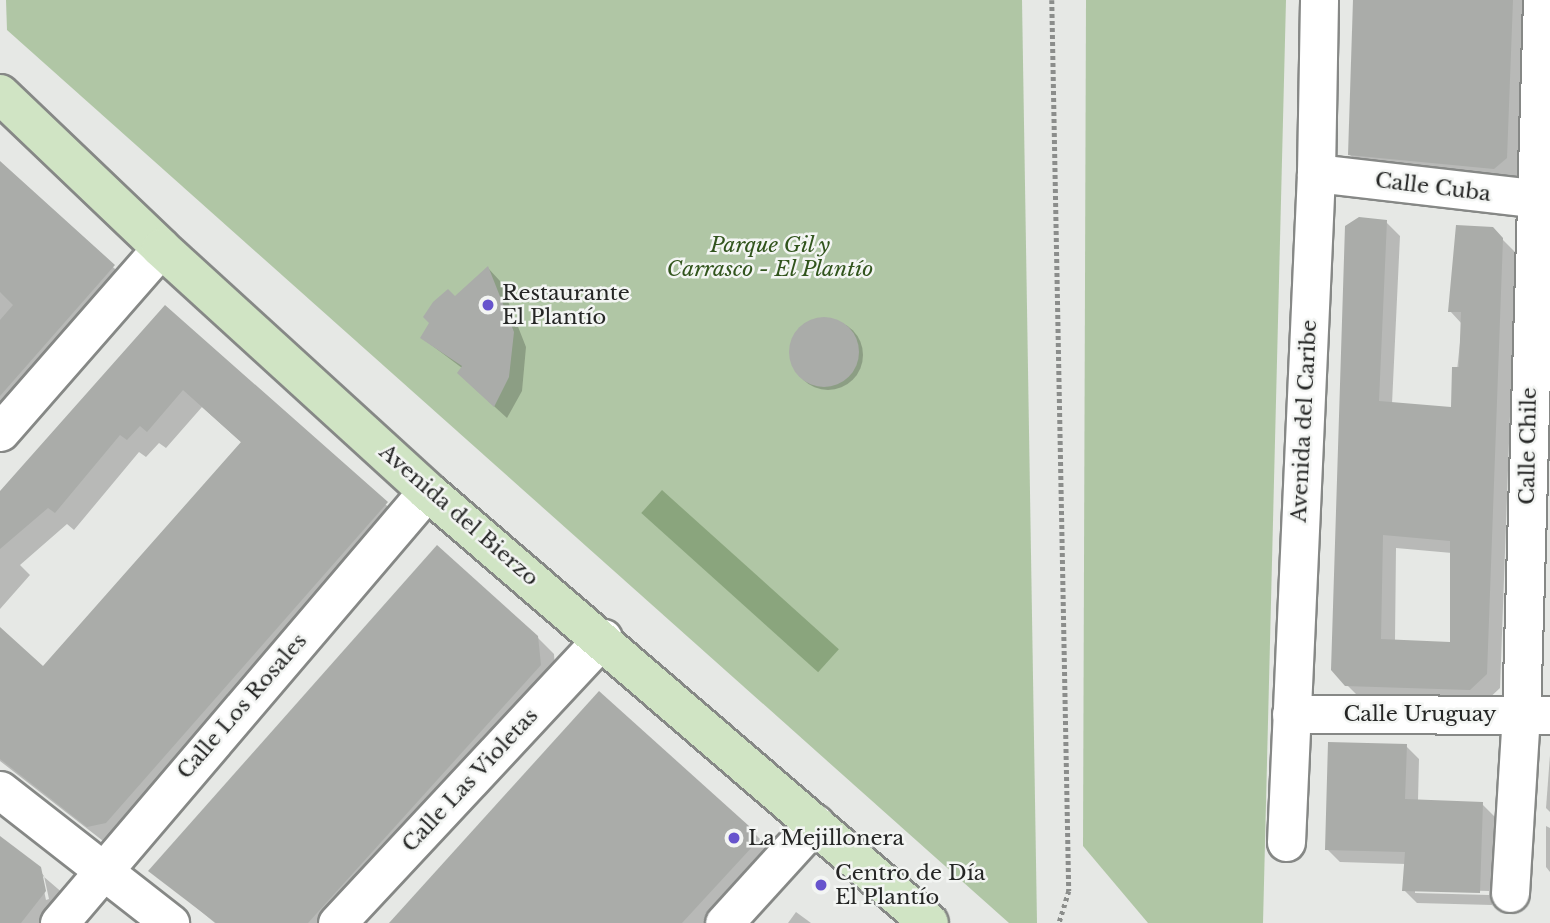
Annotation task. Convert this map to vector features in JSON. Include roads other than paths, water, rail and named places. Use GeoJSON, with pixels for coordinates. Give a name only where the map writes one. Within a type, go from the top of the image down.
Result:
{"type":"FeatureCollection","features":[{"type":"Feature","properties":{"kind":"main road","name":"Avenida del Bierzo"},"geometry":{"type":"LineString","coordinates":[[0,94],[161,248],[427,491],[603,638],[929,923]]}},
{"type":"Feature","properties":{"kind":"street","name":"Avenida del Caribe"},"geometry":{"type":"LineString","coordinates":[[1286,842],[1316,173],[1318,0]]}},
{"type":"Feature","properties":{"kind":"street","name":"Calle Chile"},"geometry":{"type":"LineString","coordinates":[[1510,893],[1536,715],[1542,0]]}},
{"type":"Feature","properties":{"kind":"street","name":"Calle Cuba"},"geometry":{"type":"LineString","coordinates":[[1316,173],[1542,199]]}},
{"type":"Feature","properties":{"kind":"street"},"geometry":{"type":"LineString","coordinates":[[0,432],[161,248]]}},
{"type":"Feature","properties":{"kind":"street","name":"Calle Los Rosales"},"geometry":{"type":"LineString","coordinates":[[59,923],[101,869],[427,491]]}},
{"type":"Feature","properties":{"kind":"street","name":"Calle Las Violetas"},"geometry":{"type":"LineString","coordinates":[[337,923],[603,638]]}},
{"type":"Feature","properties":{"kind":"street","name":"Calle Uruguay"},"geometry":{"type":"LineString","coordinates":[[1291,713],[1536,715]]}},
{"type":"Feature","properties":{"kind":"street"},"geometry":{"type":"LineString","coordinates":[[0,790],[170,923]]}},
{"type":"Feature","properties":{"kind":"street"},"geometry":{"type":"LineString","coordinates":[[724,923],[815,823]]}},
{"type":"Feature","properties":{"kind":"place","name":"Restaurante El Plantío"},"geometry":{"type":"Point","coordinates":[488,305]}},
{"type":"Feature","properties":{"kind":"place","name":"La Mejillonera"},"geometry":{"type":"Point","coordinates":[734,838]}},
{"type":"Feature","properties":{"kind":"place","name":"Centro de Día El Plantío"},"geometry":{"type":"Point","coordinates":[821,885]}},
{"type":"Feature","properties":{"kind":"park label","name":"Parque Gil y Carrasco - El Plantío"},"geometry":{"type":"Point","coordinates":[770,257]}}]}
